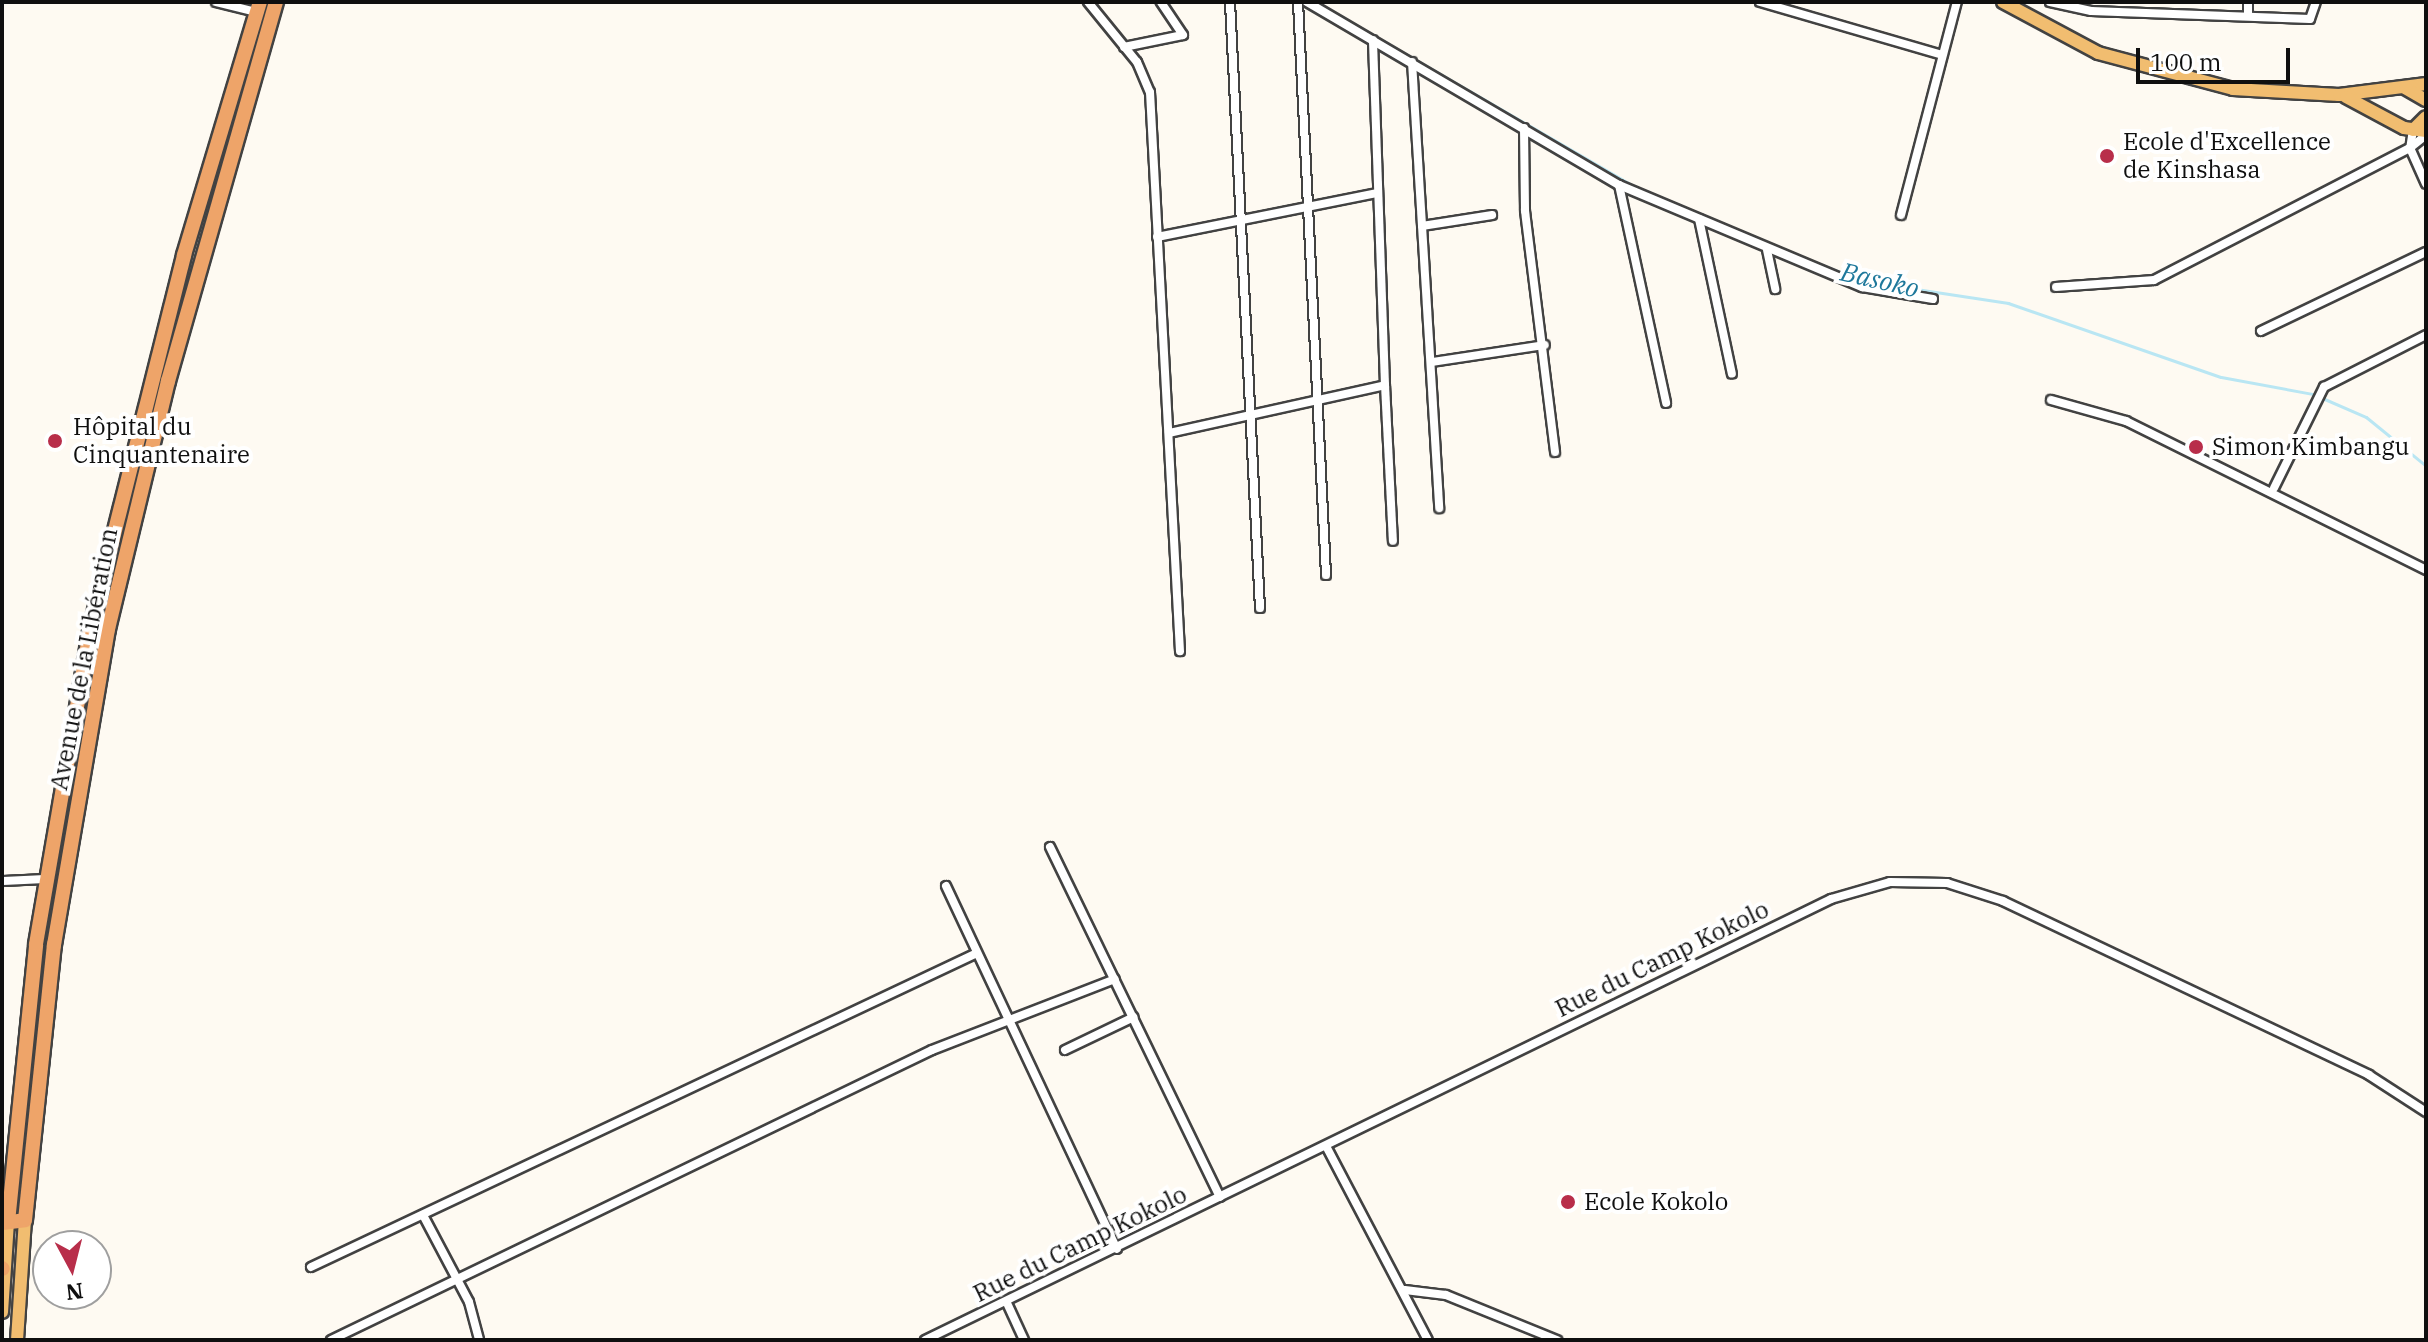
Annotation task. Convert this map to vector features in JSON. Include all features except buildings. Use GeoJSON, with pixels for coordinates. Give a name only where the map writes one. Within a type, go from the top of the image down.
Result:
{"type":"FeatureCollection","features":[{"type":"Feature","properties":{"kind":"highway","name":"Avenue de la Libération"},"geometry":{"type":"LineString","coordinates":[[25,1220],[54,945],[108,629],[172,366],[276,2]]}},
{"type":"Feature","properties":{"kind":"highway","name":"Avenue de la Libération"},"geometry":{"type":"LineString","coordinates":[[5,1223],[46,879],[121,493],[258,7]]}},
{"type":"Feature","properties":{"kind":"highway"},"geometry":{"type":"LineString","coordinates":[[2,1186],[12,1170]]}},
{"type":"Feature","properties":{"kind":"highway"},"geometry":{"type":"LineString","coordinates":[[6,1202],[27,1200]]}},
{"type":"Feature","properties":{"kind":"highway"},"geometry":{"type":"LineString","coordinates":[[5,1223],[25,1220]]}},
{"type":"Feature","properties":{"kind":"main road"},"geometry":{"type":"LineString","coordinates":[[2003,2],[2079,44],[2165,75],[2257,92],[2339,95],[2426,84]]}},
{"type":"Feature","properties":{"kind":"main road"},"geometry":{"type":"LineString","coordinates":[[2398,89],[2426,100]]}},
{"type":"Feature","properties":{"kind":"main road"},"geometry":{"type":"LineString","coordinates":[[2339,95],[2422,132],[2426,117]]}},
{"type":"Feature","properties":{"kind":"main road","name":"Avenue de la Libération"},"geometry":{"type":"LineString","coordinates":[[17,1340],[25,1220]]}},
{"type":"Feature","properties":{"kind":"main road","name":"Avenue de la Libération"},"geometry":{"type":"LineString","coordinates":[[2,1312],[5,1223]]}},
{"type":"Feature","properties":{"kind":"street"},"geometry":{"type":"LineString","coordinates":[[216,2],[258,7]]}},
{"type":"Feature","properties":{"kind":"street"},"geometry":{"type":"LineString","coordinates":[[1088,2],[1124,47],[1150,92],[1180,651]]}},
{"type":"Feature","properties":{"kind":"street"},"geometry":{"type":"LineString","coordinates":[[1124,47],[1183,35],[1161,2]]}},
{"type":"Feature","properties":{"kind":"street"},"geometry":{"type":"LineString","coordinates":[[1230,2],[1235,222],[1260,608]]}},
{"type":"Feature","properties":{"kind":"street"},"geometry":{"type":"LineString","coordinates":[[1298,2],[1305,207],[1326,575]]}},
{"type":"Feature","properties":{"kind":"street"},"geometry":{"type":"LineString","coordinates":[[1307,2],[1619,185],[1767,250],[1862,287],[1933,299]]}},
{"type":"Feature","properties":{"kind":"street"},"geometry":{"type":"LineString","coordinates":[[1760,2],[1942,55]]}},
{"type":"Feature","properties":{"kind":"street"},"geometry":{"type":"LineString","coordinates":[[1901,215],[1957,2]]}},
{"type":"Feature","properties":{"kind":"street"},"geometry":{"type":"LineString","coordinates":[[2050,2],[2310,19],[2316,2]]}},
{"type":"Feature","properties":{"kind":"street"},"geometry":{"type":"LineString","coordinates":[[2248,2],[2248,16]]}},
{"type":"Feature","properties":{"kind":"street"},"geometry":{"type":"LineString","coordinates":[[1373,40],[1393,541]]}},
{"type":"Feature","properties":{"kind":"street"},"geometry":{"type":"LineString","coordinates":[[1412,62],[1439,508]]}},
{"type":"Feature","properties":{"kind":"street"},"geometry":{"type":"LineString","coordinates":[[1524,128],[1525,211],[1545,345],[1555,452]]}},
{"type":"Feature","properties":{"kind":"street"},"geometry":{"type":"LineString","coordinates":[[2056,287],[2154,280],[2410,148],[2422,132]]}},
{"type":"Feature","properties":{"kind":"street"},"geometry":{"type":"LineString","coordinates":[[2410,148],[2422,132]]}},
{"type":"Feature","properties":{"kind":"street"},"geometry":{"type":"LineString","coordinates":[[2410,148],[2426,184]]}},
{"type":"Feature","properties":{"kind":"street"},"geometry":{"type":"LineString","coordinates":[[1619,185],[1666,403]]}},
{"type":"Feature","properties":{"kind":"street"},"geometry":{"type":"LineString","coordinates":[[1157,237],[1378,193]]}},
{"type":"Feature","properties":{"kind":"street"},"geometry":{"type":"LineString","coordinates":[[1422,226],[1492,215]]}},
{"type":"Feature","properties":{"kind":"street"},"geometry":{"type":"LineString","coordinates":[[1699,219],[1732,374]]}},
{"type":"Feature","properties":{"kind":"street"},"geometry":{"type":"LineString","coordinates":[[1767,250],[1775,289]]}},
{"type":"Feature","properties":{"kind":"street"},"geometry":{"type":"LineString","coordinates":[[2261,331],[2426,252]]}},
{"type":"Feature","properties":{"kind":"street"},"geometry":{"type":"LineString","coordinates":[[2274,488],[2324,387],[2426,335]]}},
{"type":"Feature","properties":{"kind":"street"},"geometry":{"type":"LineString","coordinates":[[1432,362],[1545,345]]}},
{"type":"Feature","properties":{"kind":"street"},"geometry":{"type":"LineString","coordinates":[[1169,433],[1385,385]]}},
{"type":"Feature","properties":{"kind":"street"},"geometry":{"type":"LineString","coordinates":[[2051,400],[2126,421],[2274,488],[2426,570]]}},
{"type":"Feature","properties":{"kind":"street"},"geometry":{"type":"LineString","coordinates":[[1050,847],[1220,1197]]}},
{"type":"Feature","properties":{"kind":"street"},"geometry":{"type":"LineString","coordinates":[[2,881],[46,879]]}},
{"type":"Feature","properties":{"kind":"street","name":"Rue du Camp Kokolo"},"geometry":{"type":"LineString","coordinates":[[925,1340],[1007,1303],[1831,899],[1916,879],[2003,901],[2369,1075],[2426,1112]]}},
{"type":"Feature","properties":{"kind":"street"},"geometry":{"type":"LineString","coordinates":[[946,886],[1117,1249]]}},
{"type":"Feature","properties":{"kind":"street"},"geometry":{"type":"LineString","coordinates":[[311,1267],[977,953]]}},
{"type":"Feature","properties":{"kind":"street"},"geometry":{"type":"LineString","coordinates":[[331,1340],[932,1050],[1012,1025],[1115,979]]}},
{"type":"Feature","properties":{"kind":"street"},"geometry":{"type":"LineString","coordinates":[[1065,1050],[1134,1017]]}},
{"type":"Feature","properties":{"kind":"street"},"geometry":{"type":"LineString","coordinates":[[1326,1146],[1405,1290],[1428,1340]]}},
{"type":"Feature","properties":{"kind":"street"},"geometry":{"type":"LineString","coordinates":[[423,1215],[456,1279],[479,1340]]}},
{"type":"Feature","properties":{"kind":"street"},"geometry":{"type":"LineString","coordinates":[[1405,1290],[1446,1295],[1557,1340]]}},
{"type":"Feature","properties":{"kind":"street"},"geometry":{"type":"LineString","coordinates":[[1007,1303],[1024,1340]]}},
{"type":"Feature","properties":{"kind":"waterway","name":"Basoko"},"geometry":{"type":"LineString","coordinates":[[1316,2],[1638,189]]}},
{"type":"Feature","properties":{"kind":"waterway","name":"Basoko"},"geometry":{"type":"LineString","coordinates":[[1766,243],[1863,281],[2008,303],[2221,377],[2313,394],[2366,417],[2426,466]]}},
{"type":"Feature","properties":{"kind":"place","name":"Ecole d'Excellence de Kinshasa"},"geometry":{"type":"Point","coordinates":[2107,156]}},
{"type":"Feature","properties":{"kind":"place","name":"Hôpital du Cinquantenaire"},"geometry":{"type":"Point","coordinates":[55,441]}},
{"type":"Feature","properties":{"kind":"place","name":"Simon Kimbangu"},"geometry":{"type":"Point","coordinates":[2196,447]}},
{"type":"Feature","properties":{"kind":"place","name":"Ecole Kokolo"},"geometry":{"type":"Point","coordinates":[1568,1202]}}]}
